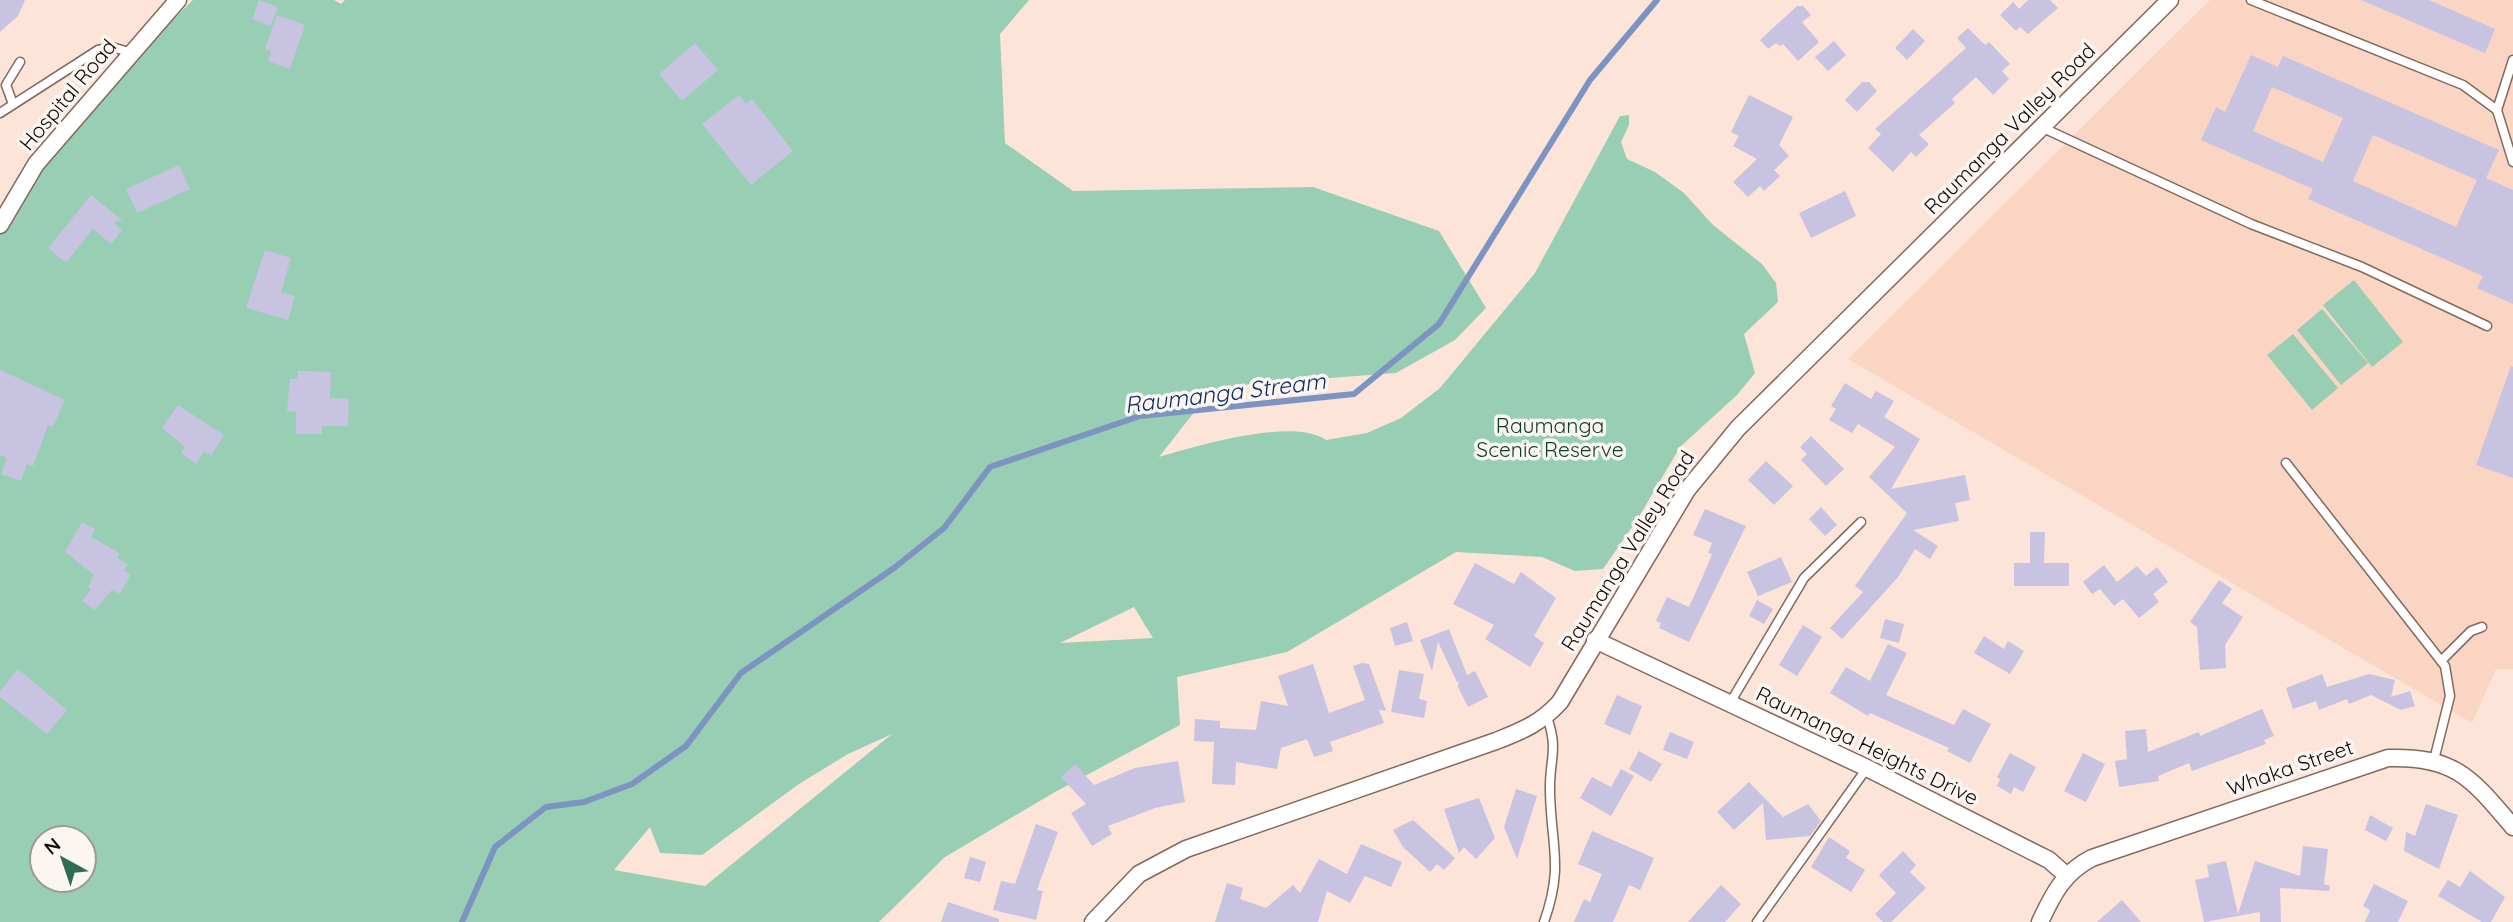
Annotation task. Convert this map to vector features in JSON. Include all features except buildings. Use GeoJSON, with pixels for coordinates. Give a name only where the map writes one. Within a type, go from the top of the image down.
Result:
{"type":"FeatureCollection","features":[{"type":"Feature","properties":{"kind":"street","name":"Hospital Road"},"geometry":{"type":"LineString","coordinates":[[0,225],[36,164],[178,0]]}},
{"type":"Feature","properties":{"kind":"street","name":"Raumanga Valley Road"},"geometry":{"type":"LineString","coordinates":[[1093,922],[1139,874],[1186,849],[1496,741],[1530,727],[1547,716],[1560,702],[1686,490],[1707,463],[1766,399],[2170,0]]}},
{"type":"Feature","properties":{"kind":"street","name":"Raumanga Heights Drive"},"geometry":{"type":"LineString","coordinates":[[1595,640],[1867,768],[2049,860],[2066,875]]}},
{"type":"Feature","properties":{"kind":"street","name":"Whaka Street"},"geometry":{"type":"LineString","coordinates":[[2066,875],[2092,858],[2388,758],[2434,760],[2474,783],[2513,827]]}},
{"type":"Feature","properties":{"kind":"street"},"geometry":{"type":"LineString","coordinates":[[2040,922],[2066,875]]}},
{"type":"Feature","properties":{"kind":"lane"},"geometry":{"type":"LineString","coordinates":[[2251,0],[2463,85],[2497,110]]}},
{"type":"Feature","properties":{"kind":"lane"},"geometry":{"type":"LineString","coordinates":[[0,113],[98,50],[112,47],[132,52]]}},
{"type":"Feature","properties":{"kind":"lane"},"geometry":{"type":"LineString","coordinates":[[2513,60],[2497,110],[2513,162]]}},
{"type":"Feature","properties":{"kind":"lane"},"geometry":{"type":"LineString","coordinates":[[13,104],[6,85],[20,62]]}},
{"type":"Feature","properties":{"kind":"lane"},"geometry":{"type":"LineString","coordinates":[[2041,127],[2250,224],[2362,267],[2487,326]]}},
{"type":"Feature","properties":{"kind":"lane"},"geometry":{"type":"LineString","coordinates":[[2286,463],[2445,666],[2450,696],[2434,760]]}},
{"type":"Feature","properties":{"kind":"lane"},"geometry":{"type":"LineString","coordinates":[[1730,703],[1804,578],[1861,522]]}},
{"type":"Feature","properties":{"kind":"lane"},"geometry":{"type":"LineString","coordinates":[[2441,661],[2466,635],[2482,627]]}},
{"type":"Feature","properties":{"kind":"lane"},"geometry":{"type":"LineString","coordinates":[[1544,922],[1557,876],[1550,782],[1555,739],[1547,716]]}},
{"type":"Feature","properties":{"kind":"lane"},"geometry":{"type":"LineString","coordinates":[[1757,922],[1867,768]]}},
{"type":"Feature","properties":{"kind":"shaded area"},"geometry":{"type":"Polygon","coordinates":[[[2210,0],[2513,0],[2513,669],[2496,669],[2472,723],[1848,359],[2210,0]]]}},
{"type":"Feature","properties":{"kind":"green space","name":"Raumanga Scenic Reserve"},"geometry":{"type":"Polygon","coordinates":[[[193,0],[334,0],[341,4],[345,0],[1029,0],[1000,34],[1005,143],[1073,191],[1313,187],[1439,231],[1486,308],[1455,340],[1396,373],[1249,384],[1206,397],[1159,457],[1268,432],[1291,431],[1326,440],[1367,433],[1401,418],[1440,388],[1535,273],[1620,116],[1629,115],[1629,125],[1621,142],[1627,159],[1655,172],[1684,193],[1713,225],[1762,264],[1776,283],[1778,302],[1744,334],[1755,373],[1737,395],[1680,447],[1637,520],[1603,569],[1575,571],[1542,557],[1456,552],[1287,652],[1177,677],[1180,725],[1055,792],[945,857],[879,922],[0,922],[0,214],[52,140],[193,0]],[[1134,607],[1060,643],[1153,638],[1134,607]],[[892,734],[848,754],[799,784],[702,855],[660,853],[650,827],[614,870],[705,886],[892,734]]]}},
{"type":"Feature","properties":{"kind":"green space"},"geometry":{"type":"Polygon","coordinates":[[[2354,280],[2403,342],[2372,367],[2323,305],[2354,280]]]}},
{"type":"Feature","properties":{"kind":"green space"},"geometry":{"type":"Polygon","coordinates":[[[2322,309],[2368,363],[2341,385],[2297,330],[2322,309]]]}},
{"type":"Feature","properties":{"kind":"green space"},"geometry":{"type":"Polygon","coordinates":[[[2293,334],[2338,388],[2312,410],[2267,355],[2293,334]]]}},
{"type":"Feature","properties":{"kind":"waterway","name":"Raumanga Stream"},"geometry":{"type":"LineString","coordinates":[[462,922],[495,847],[546,807],[584,802],[632,784],[686,746],[741,673],[894,568],[944,528],[990,467],[1140,416],[1354,394],[1439,324],[1590,80],[1657,0]]}}]}
